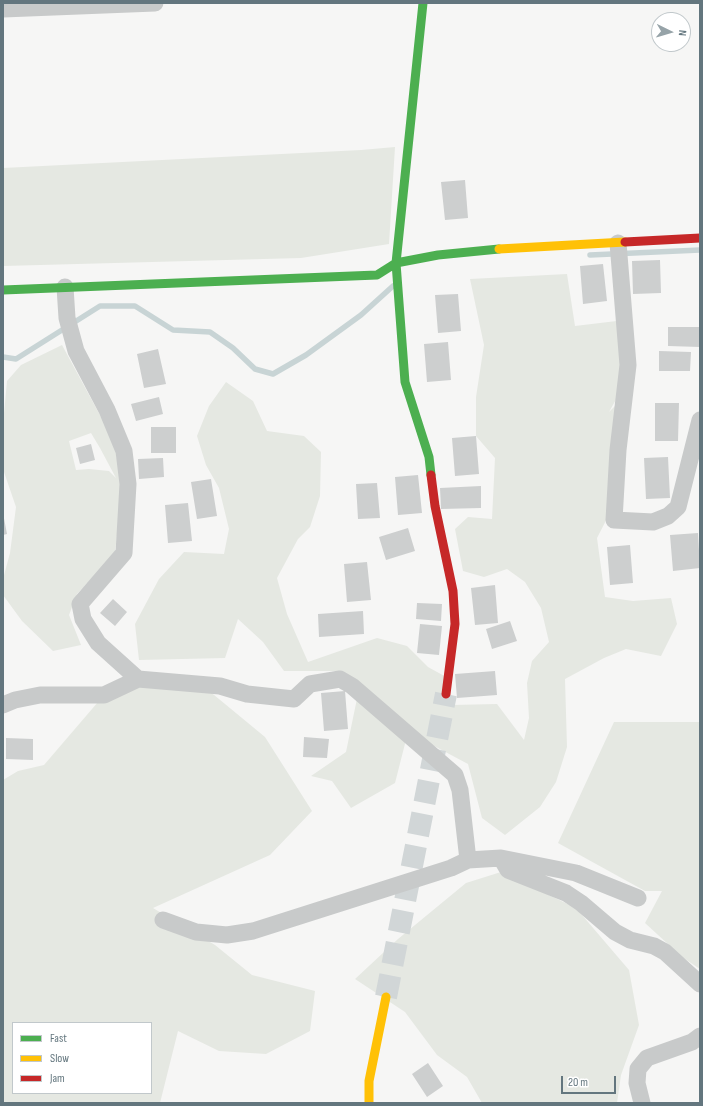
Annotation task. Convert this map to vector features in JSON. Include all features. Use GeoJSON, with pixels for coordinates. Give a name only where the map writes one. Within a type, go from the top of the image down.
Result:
{"type":"FeatureCollection","features":[{"type":"Feature","properties":{"kind":"street"},"geometry":{"type":"LineString","coordinates":[[3,9],[155,3]]}},
{"type":"Feature","properties":{"kind":"street"},"geometry":{"type":"LineString","coordinates":[[423,3],[396,263],[405,382],[429,457],[435,506],[453,591],[455,624],[446,694]]}},
{"type":"Feature","properties":{"kind":"street"},"geometry":{"type":"LineString","coordinates":[[3,290],[377,275],[396,263],[438,255],[487,250],[700,238]]}},
{"type":"Feature","properties":{"kind":"street"},"geometry":{"type":"LineString","coordinates":[[618,243],[628,365],[618,450],[614,520],[653,522],[668,516],[678,507],[700,420]]}},
{"type":"Feature","properties":{"kind":"street"},"geometry":{"type":"LineString","coordinates":[[65,287],[67,318],[76,351],[107,410],[124,451],[128,484],[124,553],[80,604],[83,619],[98,643],[138,679]]}},
{"type":"Feature","properties":{"kind":"street"},"geometry":{"type":"LineString","coordinates":[[3,705],[15,700],[40,695],[104,695],[138,679],[220,686],[247,694],[294,699],[310,684],[340,679],[352,686],[455,775],[460,790],[468,860]]}},
{"type":"Feature","properties":{"kind":"street"},"geometry":{"type":"LineString","coordinates":[[501,858],[508,870],[566,893],[581,902],[615,932],[630,940],[654,946],[665,952],[700,984]]}},
{"type":"Feature","properties":{"kind":"street"},"geometry":{"type":"LineString","coordinates":[[163,920],[196,932],[227,934],[253,931],[451,868],[468,860],[501,858],[576,873],[638,898]]}},
{"type":"Feature","properties":{"kind":"street"},"geometry":{"type":"LineString","coordinates":[[369,1103],[369,1081],[386,998]]}},
{"type":"Feature","properties":{"kind":"street"},"geometry":{"type":"LineString","coordinates":[[642,1103],[637,1083],[638,1069],[647,1058],[692,1042],[700,1036]]}},
{"type":"Feature","properties":{"kind":"shaded area"},"geometry":{"type":"Polygon","coordinates":[[[395,147],[389,244],[301,258],[3,266],[3,168],[395,147]]]}},
{"type":"Feature","properties":{"kind":"shaded area"},"geometry":{"type":"Polygon","coordinates":[[[567,274],[575,326],[625,320],[627,380],[609,412],[625,396],[615,503],[597,538],[605,597],[633,601],[671,598],[677,624],[661,656],[626,649],[604,658],[565,679],[567,747],[556,782],[540,807],[505,835],[482,818],[468,764],[408,732],[395,783],[351,808],[332,781],[311,776],[346,752],[360,684],[334,671],[284,671],[263,642],[238,619],[225,658],[139,660],[135,624],[159,579],[184,552],[224,554],[229,529],[219,488],[206,465],[197,436],[209,406],[226,382],[253,401],[267,431],[304,436],[321,452],[320,496],[310,527],[298,539],[277,578],[287,614],[308,662],[377,638],[407,646],[428,667],[448,678],[452,705],[497,704],[524,740],[529,718],[527,683],[532,661],[549,642],[541,608],[525,582],[507,569],[484,577],[463,571],[455,529],[468,517],[492,519],[495,458],[476,436],[476,397],[484,345],[470,279],[567,274]]]}},
{"type":"Feature","properties":{"kind":"shaded area"},"geometry":{"type":"Polygon","coordinates":[[[62,345],[114,441],[122,489],[115,553],[77,594],[69,615],[81,645],[53,651],[22,621],[3,595],[3,579],[10,553],[16,507],[4,472],[3,424],[7,381],[21,365],[62,345]],[[91,433],[69,441],[76,470],[89,469],[109,471],[116,478],[91,433]]]}},
{"type":"Feature","properties":{"kind":"shaded area"},"geometry":{"type":"Polygon","coordinates":[[[138,679],[202,685],[265,737],[312,811],[270,855],[153,908],[215,945],[252,975],[315,991],[310,1031],[266,1054],[219,1051],[178,1031],[160,1103],[3,1103],[3,780],[18,771],[44,765],[104,695],[138,679]]]}},
{"type":"Feature","properties":{"kind":"shaded area"},"geometry":{"type":"Polygon","coordinates":[[[614,722],[700,722],[700,969],[682,957],[645,923],[662,891],[645,891],[558,843],[614,722]]]}},
{"type":"Feature","properties":{"kind":"shaded area"},"geometry":{"type":"Polygon","coordinates":[[[501,872],[576,908],[629,970],[639,1025],[621,1075],[617,1103],[482,1103],[467,1077],[437,1055],[405,1012],[355,979],[398,939],[466,883],[501,872]]]}},
{"type":"Feature","properties":{"kind":"building"},"geometry":{"type":"Polygon","coordinates":[[[465,180],[468,218],[445,220],[441,182],[465,180]]]}},
{"type":"Feature","properties":{"kind":"building"},"geometry":{"type":"Polygon","coordinates":[[[660,260],[661,293],[633,294],[632,261],[660,260]]]}},
{"type":"Feature","properties":{"kind":"building"},"geometry":{"type":"Polygon","coordinates":[[[603,264],[607,301],[583,304],[580,266],[603,264]]]}},
{"type":"Feature","properties":{"kind":"building"},"geometry":{"type":"Polygon","coordinates":[[[458,294],[461,331],[438,333],[435,295],[458,294]]]}},
{"type":"Feature","properties":{"kind":"building"},"geometry":{"type":"Polygon","coordinates":[[[668,327],[700,327],[700,347],[668,346],[668,327]]]}},
{"type":"Feature","properties":{"kind":"building"},"geometry":{"type":"Polygon","coordinates":[[[448,342],[451,380],[427,382],[424,344],[448,342]]]}},
{"type":"Feature","properties":{"kind":"building"},"geometry":{"type":"Polygon","coordinates":[[[158,349],[166,384],[144,388],[137,354],[158,349]]]}},
{"type":"Feature","properties":{"kind":"building"},"geometry":{"type":"Polygon","coordinates":[[[659,351],[691,352],[690,371],[659,371],[659,351]]]}},
{"type":"Feature","properties":{"kind":"building"},"geometry":{"type":"Polygon","coordinates":[[[159,397],[163,414],[136,421],[131,404],[159,397]]]}},
{"type":"Feature","properties":{"kind":"building"},"geometry":{"type":"Polygon","coordinates":[[[655,403],[679,403],[678,441],[655,441],[655,403]]]}},
{"type":"Feature","properties":{"kind":"building"},"geometry":{"type":"Polygon","coordinates":[[[151,427],[176,427],[176,453],[151,453],[151,427]]]}},
{"type":"Feature","properties":{"kind":"building"},"geometry":{"type":"Polygon","coordinates":[[[476,436],[479,474],[455,476],[452,438],[476,436]]]}},
{"type":"Feature","properties":{"kind":"building"},"geometry":{"type":"Polygon","coordinates":[[[91,444],[95,460],[80,464],[76,448],[91,444]]]}},
{"type":"Feature","properties":{"kind":"building"},"geometry":{"type":"Polygon","coordinates":[[[668,457],[670,498],[646,499],[644,458],[668,457]]]}},
{"type":"Feature","properties":{"kind":"building"},"geometry":{"type":"Polygon","coordinates":[[[163,458],[164,477],[139,479],[138,459],[163,458]]]}},
{"type":"Feature","properties":{"kind":"building"},"geometry":{"type":"Polygon","coordinates":[[[418,475],[422,513],[398,515],[395,477],[418,475]]]}},
{"type":"Feature","properties":{"kind":"building"},"geometry":{"type":"Polygon","coordinates":[[[211,479],[217,516],[197,519],[191,482],[211,479]]]}},
{"type":"Feature","properties":{"kind":"building"},"geometry":{"type":"Polygon","coordinates":[[[377,483],[380,518],[358,519],[356,484],[377,483]]]}},
{"type":"Feature","properties":{"kind":"building"},"geometry":{"type":"Polygon","coordinates":[[[481,486],[481,508],[441,509],[440,488],[481,486]]]}},
{"type":"Feature","properties":{"kind":"building"},"geometry":{"type":"Polygon","coordinates":[[[188,503],[192,541],[168,543],[165,505],[188,503]]]}},
{"type":"Feature","properties":{"kind":"building"},"geometry":{"type":"Polygon","coordinates":[[[3,513],[7,534],[3,535],[3,513]]]}},
{"type":"Feature","properties":{"kind":"building"},"geometry":{"type":"Polygon","coordinates":[[[408,528],[415,551],[386,560],[379,537],[408,528]]]}},
{"type":"Feature","properties":{"kind":"building"},"geometry":{"type":"Polygon","coordinates":[[[698,533],[700,568],[673,571],[670,535],[698,533]]]}},
{"type":"Feature","properties":{"kind":"building"},"geometry":{"type":"Polygon","coordinates":[[[630,545],[633,583],[610,585],[607,547],[630,545]]]}},
{"type":"Feature","properties":{"kind":"building"},"geometry":{"type":"Polygon","coordinates":[[[367,562],[371,600],[347,602],[344,564],[367,562]]]}},
{"type":"Feature","properties":{"kind":"building"},"geometry":{"type":"Polygon","coordinates":[[[495,585],[498,623],[475,625],[471,588],[495,585]]]}},
{"type":"Feature","properties":{"kind":"building"},"geometry":{"type":"Polygon","coordinates":[[[113,599],[127,612],[115,626],[100,613],[113,599]]]}},
{"type":"Feature","properties":{"kind":"building"},"geometry":{"type":"Polygon","coordinates":[[[417,603],[442,604],[441,621],[416,619],[417,603]]]}},
{"type":"Feature","properties":{"kind":"building"},"geometry":{"type":"Polygon","coordinates":[[[363,611],[364,634],[319,637],[318,614],[363,611]]]}},
{"type":"Feature","properties":{"kind":"building"},"geometry":{"type":"Polygon","coordinates":[[[510,621],[517,641],[492,649],[486,629],[510,621]]]}},
{"type":"Feature","properties":{"kind":"building"},"geometry":{"type":"Polygon","coordinates":[[[420,624],[442,626],[439,655],[417,653],[420,624]]]}},
{"type":"Feature","properties":{"kind":"building"},"geometry":{"type":"Polygon","coordinates":[[[495,671],[497,695],[457,698],[455,674],[495,671]]]}},
{"type":"Feature","properties":{"kind":"building"},"geometry":{"type":"Polygon","coordinates":[[[345,691],[348,729],[324,731],[321,693],[345,691]]]}},
{"type":"Feature","properties":{"kind":"building"},"geometry":{"type":"Polygon","coordinates":[[[304,737],[329,739],[327,758],[303,757],[304,737]]]}},
{"type":"Feature","properties":{"kind":"building"},"geometry":{"type":"Polygon","coordinates":[[[6,738],[33,739],[33,760],[6,759],[6,738]]]}},
{"type":"Feature","properties":{"kind":"building"},"geometry":{"type":"Polygon","coordinates":[[[428,1063],[443,1086],[427,1097],[412,1074],[428,1063]]]}},
{"type":"Feature","properties":{"kind":"waterway"},"geometry":{"type":"LineString","coordinates":[[590,255],[700,250]]}},
{"type":"Feature","properties":{"kind":"waterway"},"geometry":{"type":"LineString","coordinates":[[3,357],[16,359],[100,306],[135,306],[173,330],[210,332],[233,348],[255,369],[273,374],[306,355],[361,315],[393,286]]}},
{"type":"Feature","properties":{"kind":"tunnel"},"geometry":{"type":"LineString","coordinates":[[386,997],[446,694]]}},
{"type":"Feature","properties":{"kind":"traffic: fast"},"geometry":{"type":"LineString","coordinates":[[423,3],[396,263],[405,382],[429,457],[431,475]]}},
{"type":"Feature","properties":{"kind":"traffic: fast"},"geometry":{"type":"LineString","coordinates":[[3,290],[377,275],[396,263],[438,255],[499,249]]}},
{"type":"Feature","properties":{"kind":"traffic: slow"},"geometry":{"type":"LineString","coordinates":[[499,249],[625,242]]}},
{"type":"Feature","properties":{"kind":"traffic: slow"},"geometry":{"type":"LineString","coordinates":[[369,1103],[369,1081],[386,997]]}},
{"type":"Feature","properties":{"kind":"traffic: jam"},"geometry":{"type":"LineString","coordinates":[[625,242],[700,238]]}},
{"type":"Feature","properties":{"kind":"traffic: jam"},"geometry":{"type":"LineString","coordinates":[[431,475],[435,506],[453,591],[455,624],[446,694]]}}]}
